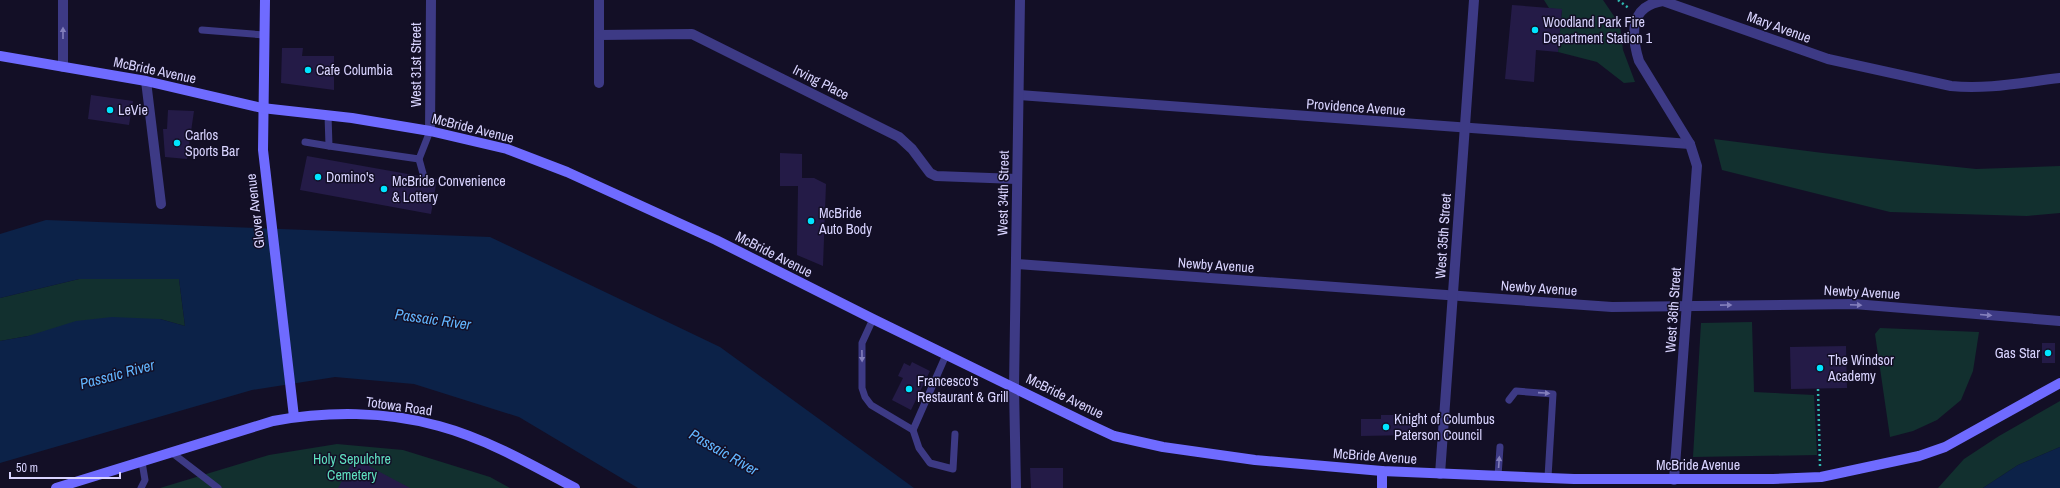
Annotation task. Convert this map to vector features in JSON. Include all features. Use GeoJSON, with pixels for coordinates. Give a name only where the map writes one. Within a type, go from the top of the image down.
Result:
{"type":"FeatureCollection","features":[{"type":"Feature","properties":{"kind":"main road","name":"Glover Avenue"},"geometry":{"type":"LineString","coordinates":[[265,0],[262,108],[263,150],[294,417]]}},
{"type":"Feature","properties":{"kind":"main road","name":"McBride Avenue"},"geometry":{"type":"LineString","coordinates":[[0,56],[146,81],[262,108],[328,115],[430,131],[507,149],[567,172],[716,240],[946,355],[1114,436],[1145,444],[1255,460],[1382,471],[1440,474],[1548,478],[1674,480],[1821,477],[1919,456],[1945,447],[2060,383]]}},
{"type":"Feature","properties":{"kind":"main road","name":"Totowa Road"},"geometry":{"type":"LineString","coordinates":[[56,488],[259,425],[294,417],[353,414],[407,419],[439,426],[495,447],[575,488]]}},
{"type":"Feature","properties":{"kind":"main road"},"geometry":{"type":"LineString","coordinates":[[1382,471],[1382,488]]}},
{"type":"Feature","properties":{"kind":"street"},"geometry":{"type":"LineString","coordinates":[[63,0],[63,67]]}},
{"type":"Feature","properties":{"kind":"street","name":"West 31st Street"},"geometry":{"type":"LineString","coordinates":[[430,131],[431,0]]}},
{"type":"Feature","properties":{"kind":"street"},"geometry":{"type":"LineString","coordinates":[[599,0],[599,83]]}},
{"type":"Feature","properties":{"kind":"street","name":"West 34th Street"},"geometry":{"type":"LineString","coordinates":[[1016,488],[1014,387],[1020,0]]}},
{"type":"Feature","properties":{"kind":"street","name":"West 35th Street"},"geometry":{"type":"LineString","coordinates":[[1440,474],[1474,0]]}},
{"type":"Feature","properties":{"kind":"street","name":"Mary Avenue"},"geometry":{"type":"LineString","coordinates":[[1690,144],[1647,76],[1639,61],[1635,48],[1633,34],[1636,20],[1641,12],[1651,3],[1663,2],[1828,58],[1951,86],[1968,88],[1986,87],[2060,78]]}},
{"type":"Feature","properties":{"kind":"street","name":"Irving Place"},"geometry":{"type":"LineString","coordinates":[[599,35],[692,34],[899,137],[912,149],[930,173],[936,176],[1017,179]]}},
{"type":"Feature","properties":{"kind":"street"},"geometry":{"type":"LineString","coordinates":[[146,81],[161,204]]}},
{"type":"Feature","properties":{"kind":"street","name":"Providence Avenue"},"geometry":{"type":"LineString","coordinates":[[1019,95],[1464,129],[1690,144]]}},
{"type":"Feature","properties":{"kind":"street","name":"West 36th Street"},"geometry":{"type":"LineString","coordinates":[[1674,480],[1697,176],[1696,156],[1690,144]]}},
{"type":"Feature","properties":{"kind":"street","name":"Newby Avenue"},"geometry":{"type":"LineString","coordinates":[[1017,264],[1612,307],[1854,304],[2060,321]]}},
{"type":"Feature","properties":{"kind":"lane"},"geometry":{"type":"LineString","coordinates":[[202,30],[264,35]]}},
{"type":"Feature","properties":{"kind":"lane"},"geometry":{"type":"LineString","coordinates":[[328,115],[328,146]]}},
{"type":"Feature","properties":{"kind":"lane"},"geometry":{"type":"LineString","coordinates":[[424,177],[419,159],[430,131]]}},
{"type":"Feature","properties":{"kind":"lane"},"geometry":{"type":"LineString","coordinates":[[305,142],[419,159]]}},
{"type":"Feature","properties":{"kind":"lane"},"geometry":{"type":"LineString","coordinates":[[873,319],[862,343],[862,388],[865,397],[871,405],[913,430]]}},
{"type":"Feature","properties":{"kind":"lane"},"geometry":{"type":"LineString","coordinates":[[946,355],[913,430],[919,448],[930,462],[953,469],[955,434]]}},
{"type":"Feature","properties":{"kind":"lane"},"geometry":{"type":"LineString","coordinates":[[1509,400],[1516,391],[1553,394],[1548,478]]}},
{"type":"Feature","properties":{"kind":"lane"},"geometry":{"type":"LineString","coordinates":[[1498,476],[1500,447]]}},
{"type":"Feature","properties":{"kind":"lane"},"geometry":{"type":"LineString","coordinates":[[171,452],[218,488]]}},
{"type":"Feature","properties":{"kind":"lane"},"geometry":{"type":"LineString","coordinates":[[141,488],[145,480],[142,462]]}},
{"type":"Feature","properties":{"kind":"path"},"geometry":{"type":"LineString","coordinates":[[1818,389],[1821,477]]}},
{"type":"Feature","properties":{"kind":"green space"},"geometry":{"type":"Polygon","coordinates":[[[1544,0],[1603,0],[1620,25],[1623,50],[1635,82],[1624,83],[1597,62],[1558,52],[1562,10],[1549,8],[1544,0]]]}},
{"type":"Feature","properties":{"kind":"green space"},"geometry":{"type":"Polygon","coordinates":[[[1714,139],[1823,153],[1976,169],[2060,166],[2060,213],[2027,216],[1890,212],[1722,170],[1714,139]]]}},
{"type":"Feature","properties":{"kind":"green space"},"geometry":{"type":"Polygon","coordinates":[[[79,279],[179,279],[185,326],[160,319],[0,341],[0,298],[79,279]]]}},
{"type":"Feature","properties":{"kind":"green space"},"geometry":{"type":"Polygon","coordinates":[[[1752,322],[1754,392],[1814,395],[1817,455],[1693,457],[1701,323],[1752,322]]]}},
{"type":"Feature","properties":{"kind":"green space"},"geometry":{"type":"Polygon","coordinates":[[[1880,328],[1979,332],[1973,371],[1961,400],[1937,420],[1913,431],[1890,437],[1875,334],[1880,328]]]}},
{"type":"Feature","properties":{"kind":"green space"},"geometry":{"type":"Polygon","coordinates":[[[2060,401],[2060,447],[2018,465],[1983,488],[1938,488],[1964,459],[1999,436],[2060,401]]]}},
{"type":"Feature","properties":{"kind":"green space","name":"Holy Sepulchre Cemetery"},"geometry":{"type":"Polygon","coordinates":[[[337,444],[403,450],[490,477],[510,488],[160,488],[269,455],[337,444]]]}},
{"type":"Feature","properties":{"kind":"water","name":"Passaic River"},"geometry":{"type":"Polygon","coordinates":[[[46,220],[490,237],[720,347],[914,488],[638,488],[519,417],[414,384],[335,377],[252,390],[0,463],[0,341],[28,336],[76,321],[112,317],[160,319],[185,326],[179,279],[79,279],[0,298],[0,234],[46,220]]]}},
{"type":"Feature","properties":{"kind":"water"},"geometry":{"type":"Polygon","coordinates":[[[2060,447],[2060,488],[1983,488],[2018,465],[2060,447]]]}},
{"type":"Feature","properties":{"kind":"building","name":"Woodland Park Fire Department Station 1"},"geometry":{"type":"Polygon","coordinates":[[[1512,5],[1562,9],[1558,52],[1536,50],[1534,82],[1505,79],[1512,5]]]}},
{"type":"Feature","properties":{"kind":"building","name":"Cafe Columbia"},"geometry":{"type":"Polygon","coordinates":[[[282,48],[303,48],[302,56],[334,56],[334,90],[281,83],[282,48]]]}},
{"type":"Feature","properties":{"kind":"building","name":"LeVie"},"geometry":{"type":"Polygon","coordinates":[[[91,95],[133,101],[129,125],[88,119],[91,95]]]}},
{"type":"Feature","properties":{"kind":"building","name":"Carlos Sports Bar"},"geometry":{"type":"Polygon","coordinates":[[[168,110],[194,111],[187,159],[165,157],[163,129],[167,129],[168,110]]]}},
{"type":"Feature","properties":{"kind":"building","name":"McBride Auto Body"},"geometry":{"type":"Polygon","coordinates":[[[780,153],[802,154],[802,178],[814,178],[826,184],[823,266],[797,255],[798,186],[780,186],[780,153]]]}},
{"type":"Feature","properties":{"kind":"building"},"geometry":{"type":"Polygon","coordinates":[[[307,156],[419,176],[423,182],[429,178],[437,179],[431,214],[300,190],[307,156]]]}},
{"type":"Feature","properties":{"kind":"building","name":"Gas Star"},"geometry":{"type":"Polygon","coordinates":[[[2042,343],[2055,343],[2055,363],[2042,363],[2042,343]]]}},
{"type":"Feature","properties":{"kind":"building"},"geometry":{"type":"Polygon","coordinates":[[[1846,346],[1847,388],[1791,389],[1790,347],[1846,346]]]}},
{"type":"Feature","properties":{"kind":"building","name":"Francesco's Restaurant & Grill"},"geometry":{"type":"Polygon","coordinates":[[[912,362],[930,371],[911,410],[892,400],[903,378],[898,376],[904,363],[910,366],[912,362]]]}},
{"type":"Feature","properties":{"kind":"building","name":"Knight of Columbus Paterson Council"},"geometry":{"type":"Polygon","coordinates":[[[1381,415],[1411,415],[1412,435],[1361,436],[1361,419],[1381,419],[1381,415]]]}},
{"type":"Feature","properties":{"kind":"building"},"geometry":{"type":"Polygon","coordinates":[[[355,457],[376,470],[410,488],[338,488],[355,457]]]}},
{"type":"Feature","properties":{"kind":"building"},"geometry":{"type":"Polygon","coordinates":[[[1030,468],[1063,468],[1063,488],[1031,488],[1030,468]]]}},
{"type":"Feature","properties":{"kind":"place","name":"Woodland Park Fire Department Station 1"},"geometry":{"type":"Point","coordinates":[1535,30]}},
{"type":"Feature","properties":{"kind":"place","name":"Cafe Columbia"},"geometry":{"type":"Point","coordinates":[308,70]}},
{"type":"Feature","properties":{"kind":"place","name":"LeVie"},"geometry":{"type":"Point","coordinates":[110,110]}},
{"type":"Feature","properties":{"kind":"place","name":"Carlos Sports Bar"},"geometry":{"type":"Point","coordinates":[177,143]}},
{"type":"Feature","properties":{"kind":"place","name":"Domino's"},"geometry":{"type":"Point","coordinates":[318,177]}},
{"type":"Feature","properties":{"kind":"place","name":"McBride Convenience & Lottery"},"geometry":{"type":"Point","coordinates":[384,189]}},
{"type":"Feature","properties":{"kind":"place","name":"McBride Auto Body"},"geometry":{"type":"Point","coordinates":[811,221]}},
{"type":"Feature","properties":{"kind":"place","name":"Gas Star"},"geometry":{"type":"Point","coordinates":[2048,353]}},
{"type":"Feature","properties":{"kind":"place","name":"The Windsor Academy"},"geometry":{"type":"Point","coordinates":[1820,368]}},
{"type":"Feature","properties":{"kind":"place","name":"Francesco's Restaurant & Grill"},"geometry":{"type":"Point","coordinates":[909,389]}},
{"type":"Feature","properties":{"kind":"place","name":"Knight of Columbus Paterson Council"},"geometry":{"type":"Point","coordinates":[1386,427]}}]}
